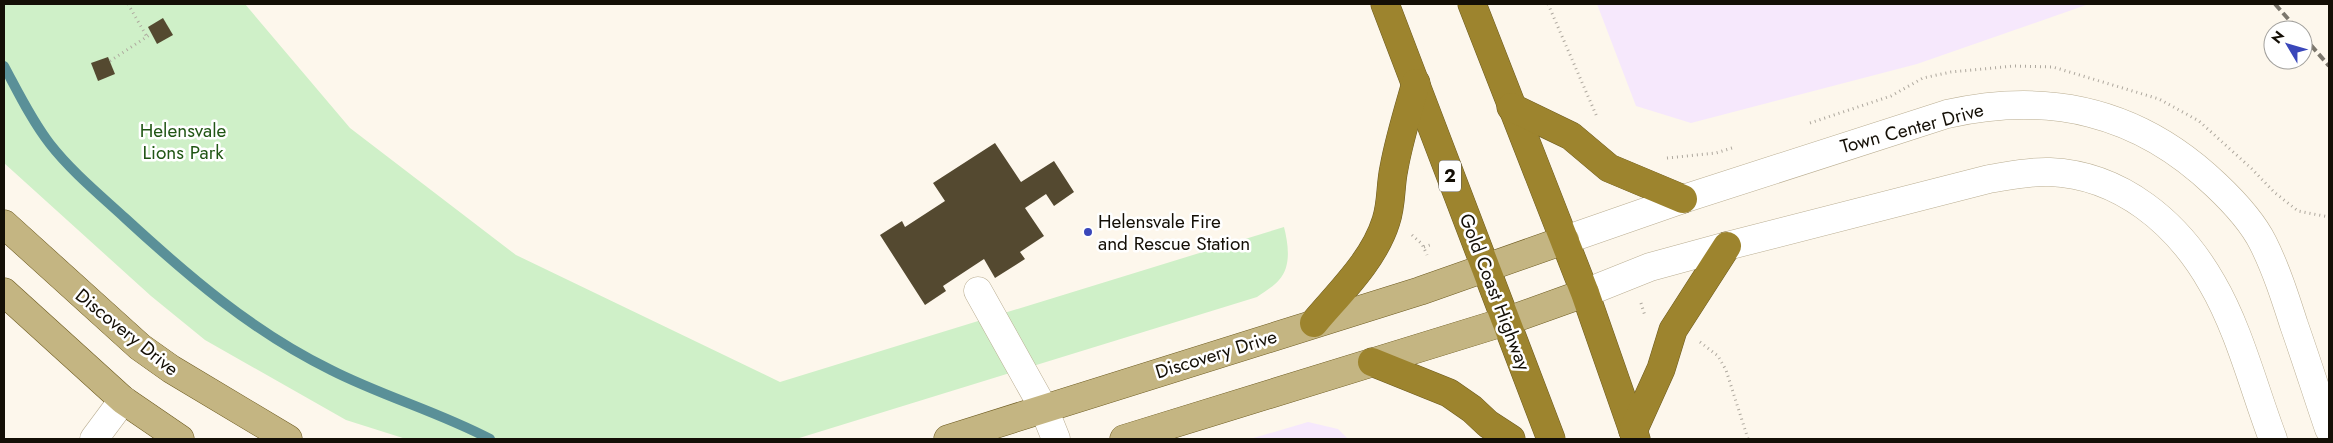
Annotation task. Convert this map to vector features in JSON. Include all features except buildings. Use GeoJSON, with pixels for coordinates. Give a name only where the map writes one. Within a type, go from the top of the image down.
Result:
{"type":"FeatureCollection","features":[{"type":"Feature","properties":{"kind":"highway","name":"Gold Coast Highway"},"geometry":{"type":"LineString","coordinates":[[1385,4],[1484,268],[1507,321],[1551,439]]}},
{"type":"Feature","properties":{"kind":"highway"},"geometry":{"type":"LineString","coordinates":[[1472,4],[1511,107],[1586,293],[1635,435]]}},
{"type":"Feature","properties":{"kind":"highway"},"geometry":{"type":"LineString","coordinates":[[1314,323],[1358,271],[1386,222],[1392,196],[1393,170],[1416,83]]}},
{"type":"Feature","properties":{"kind":"highway"},"geometry":{"type":"LineString","coordinates":[[1511,107],[1571,136],[1609,168],[1682,199]]}},
{"type":"Feature","properties":{"kind":"highway"},"geometry":{"type":"LineString","coordinates":[[1635,435],[1661,369],[1673,330],[1727,246]]}},
{"type":"Feature","properties":{"kind":"highway"},"geometry":{"type":"LineString","coordinates":[[1372,362],[1449,393],[1472,409],[1488,424],[1511,439]]}},
{"type":"Feature","properties":{"kind":"main road","name":"Discovery Drive"},"geometry":{"type":"LineString","coordinates":[[4,224],[140,347],[171,369],[288,439]]}},
{"type":"Feature","properties":{"kind":"main road","name":"Town Center Drive"},"geometry":{"type":"LineString","coordinates":[[1484,268],[1565,240]]}},
{"type":"Feature","properties":{"kind":"main road","name":"Discovery Drive"},"geometry":{"type":"LineString","coordinates":[[948,439],[1420,291],[1484,268]]}},
{"type":"Feature","properties":{"kind":"main road"},"geometry":{"type":"LineString","coordinates":[[4,292],[123,400],[180,439]]}},
{"type":"Feature","properties":{"kind":"main road"},"geometry":{"type":"LineString","coordinates":[[1124,439],[1507,321],[1586,293]]}},
{"type":"Feature","properties":{"kind":"street","name":"Town Center Drive"},"geometry":{"type":"LineString","coordinates":[[1565,240],[1897,128],[1982,106],[2024,104],[2069,108],[2110,119],[2144,133],[2175,151],[2204,173],[2248,219],[2263,242],[2278,278],[2329,429]]}},
{"type":"Feature","properties":{"kind":"street"},"geometry":{"type":"LineString","coordinates":[[1586,293],[1650,267],[2016,174],[2050,172],[2090,179],[2117,188],[2140,201],[2191,250],[2213,283],[2228,315],[2272,439]]}},
{"type":"Feature","properties":{"kind":"street"},"geometry":{"type":"LineString","coordinates":[[978,291],[1044,409],[1056,439]]}},
{"type":"Feature","properties":{"kind":"street"},"geometry":{"type":"LineString","coordinates":[[94,439],[123,400]]}},
{"type":"Feature","properties":{"kind":"path"},"geometry":{"type":"LineString","coordinates":[[110,61],[149,35],[128,4]]}},
{"type":"Feature","properties":{"kind":"path"},"geometry":{"type":"LineString","coordinates":[[1407,232],[1422,244],[1427,256]]}},
{"type":"Feature","properties":{"kind":"path"},"geometry":{"type":"LineString","coordinates":[[1424,247],[1433,244]]}},
{"type":"Feature","properties":{"kind":"shaded area"},"geometry":{"type":"Polygon","coordinates":[[[1597,4],[2089,4],[1917,64],[1691,123],[1636,106],[1597,4]]]}},
{"type":"Feature","properties":{"kind":"shaded area"},"geometry":{"type":"Polygon","coordinates":[[[1308,422],[1338,429],[1348,439],[1250,439],[1308,422]]]}},
{"type":"Feature","properties":{"kind":"green space","name":"Helensvale Lions Park"},"geometry":{"type":"Polygon","coordinates":[[[4,4],[245,4],[350,128],[516,255],[780,382],[1284,227],[1288,247],[1286,268],[1279,280],[1257,297],[796,439],[406,439],[346,420],[205,340],[151,296],[4,163],[4,4]]]}},
{"type":"Feature","properties":{"kind":"waterway"},"geometry":{"type":"LineString","coordinates":[[4,66],[37,126],[67,164],[149,240],[222,302],[302,355],[331,370],[370,388],[451,420],[490,439]]}},
{"type":"Feature","properties":{"kind":"railway"},"geometry":{"type":"LineString","coordinates":[[2275,4],[2289,20]]}},
{"type":"Feature","properties":{"kind":"railway"},"geometry":{"type":"LineString","coordinates":[[2313,48],[2329,66]]}},
{"type":"Feature","properties":{"kind":"place","name":"Helensvale Fire and Rescue Station"},"geometry":{"type":"Point","coordinates":[1088,232]}}]}
